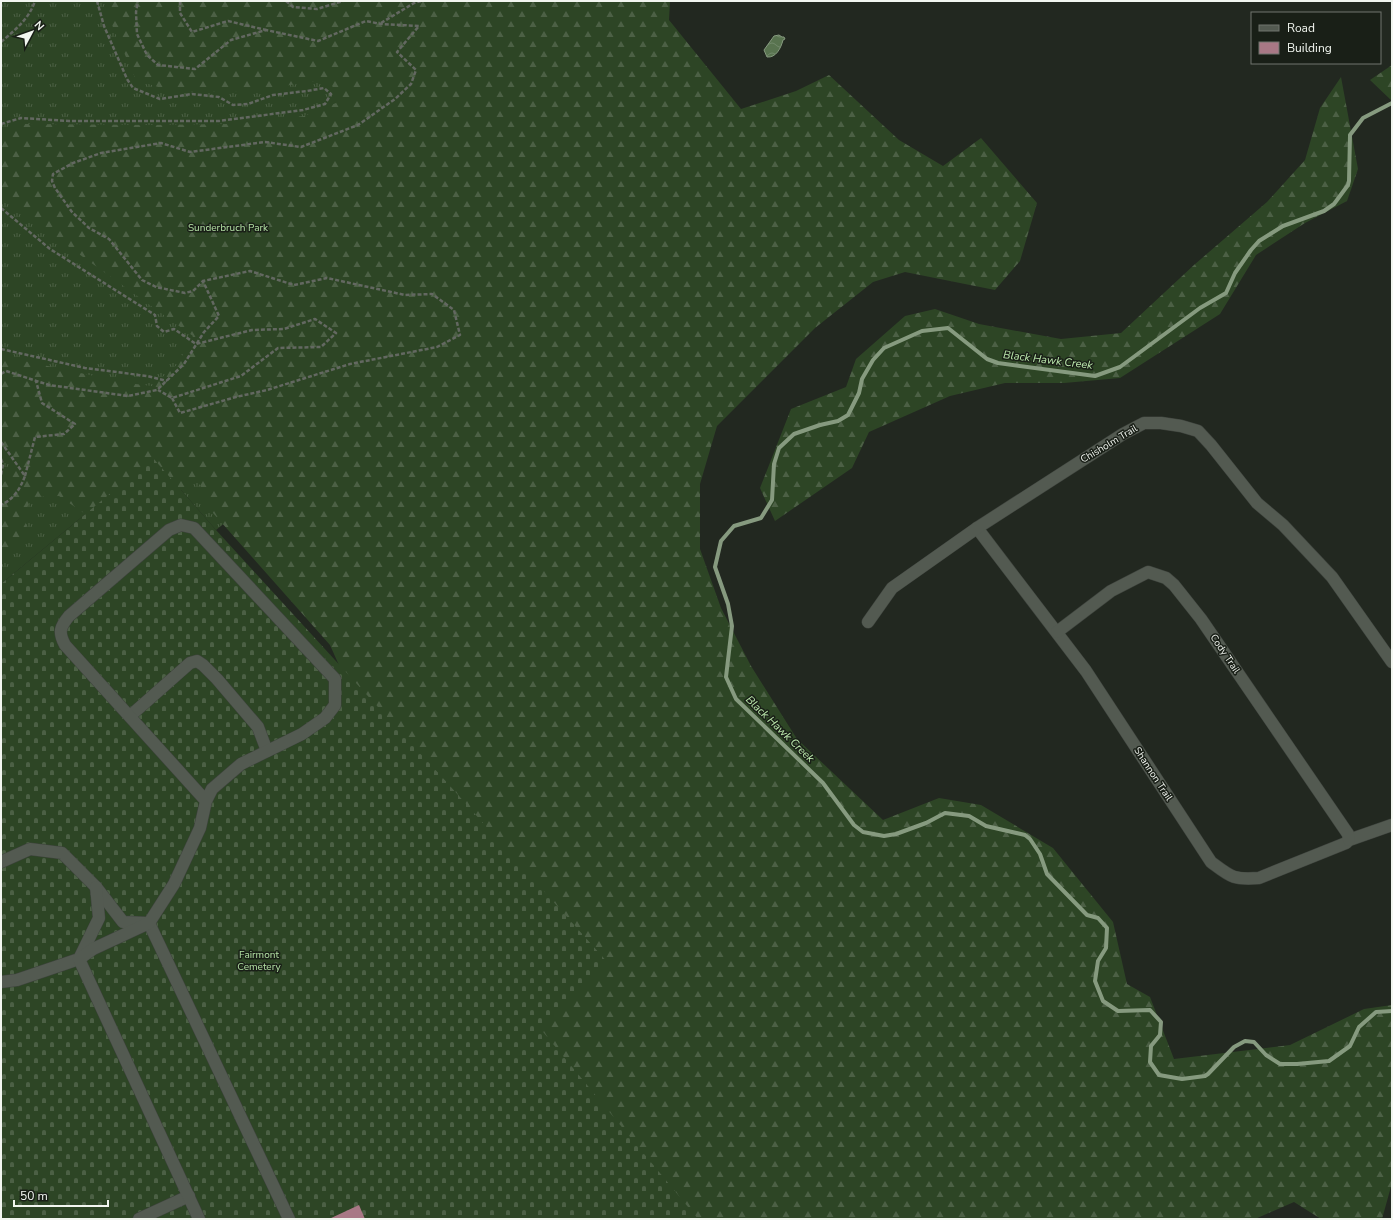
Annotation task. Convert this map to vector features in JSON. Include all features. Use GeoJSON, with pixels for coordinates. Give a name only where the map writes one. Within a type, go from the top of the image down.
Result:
{"type":"FeatureCollection","features":[{"type":"Feature","properties":{"kind":"street","name":"Chisholm Trail"},"geometry":{"type":"LineString","coordinates":[[868,622],[892,588],[978,528],[1123,434],[1144,423],[1161,423],[1181,426],[1198,431],[1257,503],[1284,524],[1332,577],[1392,662]]}},
{"type":"Feature","properties":{"kind":"street"},"geometry":{"type":"LineString","coordinates":[[1,982],[17,980],[79,959],[92,949],[149,923],[174,884],[200,828],[206,801],[212,789],[241,764],[302,734],[324,718],[335,705],[334,679],[194,528],[181,525],[169,530],[69,616],[63,624],[60,636],[65,645],[206,801]]}},
{"type":"Feature","properties":{"kind":"street","name":"Shannon Trail"},"geometry":{"type":"LineString","coordinates":[[978,528],[1086,671],[1211,862],[1226,874],[1231,877],[1243,879],[1259,878],[1346,843],[1349,840],[1392,825]]}},
{"type":"Feature","properties":{"kind":"street","name":"Cody Trail"},"geometry":{"type":"LineString","coordinates":[[1057,632],[1111,591],[1148,572],[1166,578],[1174,585],[1202,619],[1348,834],[1349,840]]}},
{"type":"Feature","properties":{"kind":"street"},"geometry":{"type":"LineString","coordinates":[[130,716],[190,663],[197,661],[203,664],[218,678],[258,728],[266,751]]}},
{"type":"Feature","properties":{"kind":"street"},"geometry":{"type":"LineString","coordinates":[[1,862],[30,849],[62,853],[96,887],[122,922],[149,923]]}},
{"type":"Feature","properties":{"kind":"street"},"geometry":{"type":"LineString","coordinates":[[79,959],[99,918],[96,887]]}},
{"type":"Feature","properties":{"kind":"street"},"geometry":{"type":"LineString","coordinates":[[149,923],[289,1219]]}},
{"type":"Feature","properties":{"kind":"street"},"geometry":{"type":"LineString","coordinates":[[79,959],[200,1219]]}},
{"type":"Feature","properties":{"kind":"street"},"geometry":{"type":"LineString","coordinates":[[139,1219],[189,1196]]}},
{"type":"Feature","properties":{"kind":"path"},"geometry":{"type":"LineString","coordinates":[[1,42],[17,29],[32,12],[35,1]]}},
{"type":"Feature","properties":{"kind":"path"},"geometry":{"type":"LineString","coordinates":[[1,124],[22,118],[77,121],[219,121],[304,110],[325,104],[331,94],[324,88],[273,94],[248,104],[233,105],[219,97],[192,94],[160,99],[133,88],[104,26],[97,1]]}},
{"type":"Feature","properties":{"kind":"path"},"geometry":{"type":"LineString","coordinates":[[138,1],[136,12],[137,34],[147,55],[158,65],[195,69],[231,40],[266,30]]}},
{"type":"Feature","properties":{"kind":"path"},"geometry":{"type":"LineString","coordinates":[[157,390],[172,398],[180,414],[236,397],[267,390],[350,364],[437,346],[460,335],[454,310],[432,294],[405,295],[327,278],[294,285],[250,271],[203,281],[192,291],[185,293],[156,286],[142,280],[109,239],[89,228],[72,212],[54,188],[52,181],[53,174],[73,163],[101,154],[161,143],[190,152],[264,142],[301,147],[358,125],[395,99],[411,84],[416,70],[397,52],[419,26],[380,24],[366,20],[318,41],[228,22],[192,32],[180,13],[180,1]]}},
{"type":"Feature","properties":{"kind":"path"},"geometry":{"type":"LineString","coordinates":[[286,1],[293,8],[317,9],[343,1]]}},
{"type":"Feature","properties":{"kind":"path"},"geometry":{"type":"LineString","coordinates":[[380,24],[414,3],[421,1]]}},
{"type":"Feature","properties":{"kind":"path"},"geometry":{"type":"LineString","coordinates":[[1,208],[50,249],[155,314],[157,326],[164,332],[174,329],[196,344],[252,330],[284,329],[315,319],[336,333],[321,347],[278,348],[241,376],[172,398]]}},
{"type":"Feature","properties":{"kind":"path"},"geometry":{"type":"LineString","coordinates":[[1,374],[6,370],[49,385],[128,396],[157,390],[184,364],[204,332],[219,316],[203,281]]}},
{"type":"Feature","properties":{"kind":"path"},"geometry":{"type":"LineString","coordinates":[[1,349],[85,368],[147,376],[167,381]]}},
{"type":"Feature","properties":{"kind":"path"},"geometry":{"type":"LineString","coordinates":[[1,505],[9,501],[20,490],[35,438],[64,434],[75,424],[42,403],[36,380]]}},
{"type":"Feature","properties":{"kind":"path"},"geometry":{"type":"LineString","coordinates":[[1,442],[25,476]]}},
{"type":"Feature","properties":{"kind":"path"},"geometry":{"type":"LineString","coordinates":[[1,459],[3,464],[1,476]]}},
{"type":"Feature","properties":{"kind":"green space","name":"Sunderbruch Park"},"geometry":{"type":"Polygon","coordinates":[[[1,1],[513,1],[551,258],[216,530],[153,458],[1,584],[1,1]]]}},
{"type":"Feature","properties":{"kind":"green space"},"geometry":{"type":"Polygon","coordinates":[[[106,1],[670,1],[669,20],[741,109],[796,91],[829,75],[899,140],[943,166],[981,138],[1037,203],[1020,261],[995,290],[905,272],[873,282],[815,328],[717,426],[700,484],[700,549],[721,608],[751,666],[797,739],[883,820],[939,798],[981,805],[1053,848],[1113,922],[1127,984],[1150,997],[1174,1059],[1290,1045],[1364,1009],[1392,1005],[1392,1183],[1382,1219],[1321,1219],[1294,1202],[1255,1219],[678,1219],[606,1195],[354,699],[330,645],[213,513],[198,481],[162,501],[94,520],[59,496],[32,497],[24,514],[29,539],[1,555],[1,484],[7,480],[11,469],[1,441],[1,356],[127,383],[152,386],[177,365],[193,336],[1,198],[1,132],[22,124],[232,124],[304,116],[336,103],[338,90],[322,80],[252,91],[174,92],[136,80],[109,18],[106,1]]]}},
{"type":"Feature","properties":{"kind":"green space"},"geometry":{"type":"Polygon","coordinates":[[[1392,65],[1392,101],[1370,80],[1392,65]]]}},
{"type":"Feature","properties":{"kind":"green space"},"geometry":{"type":"Polygon","coordinates":[[[1341,77],[1358,169],[1347,201],[1305,223],[1256,255],[1220,314],[1120,378],[1064,383],[1005,383],[950,396],[869,432],[852,468],[775,521],[760,488],[791,409],[846,387],[856,359],[905,316],[935,309],[979,324],[1061,339],[1121,333],[1194,265],[1267,202],[1305,160],[1320,108],[1341,77]]]}},
{"type":"Feature","properties":{"kind":"green space","name":"Fairmont Cemetery"},"geometry":{"type":"Polygon","coordinates":[[[153,458],[216,530],[442,777],[609,964],[539,1027],[698,1219],[1,1219],[1,584],[153,458]]]}},
{"type":"Feature","properties":{"kind":"water"},"geometry":{"type":"Polygon","coordinates":[[[779,35],[785,39],[773,56],[767,57],[764,50],[774,36],[779,35]]]}},
{"type":"Feature","properties":{"kind":"building"},"geometry":{"type":"Polygon","coordinates":[[[359,1205],[365,1219],[329,1219],[359,1205]]]}},
{"type":"Feature","properties":{"kind":"waterway","name":"Black Hawk Creek"},"geometry":{"type":"LineString","coordinates":[[1392,103],[1363,118],[1350,135],[1349,181],[1348,185],[1334,204],[1324,211],[1283,226],[1259,241],[1235,273],[1226,293],[1200,308],[1120,367],[1095,376],[998,363],[987,359],[948,328],[922,331],[884,348],[873,360],[862,379],[859,393],[848,415],[838,421],[820,425],[794,434],[779,448],[774,464],[772,500],[761,518],[734,526],[721,541],[715,567],[728,604],[732,626],[726,677],[736,699],[823,783],[854,825],[863,832],[884,836],[896,834],[926,823],[945,813],[969,816],[986,826],[1025,835],[1030,839],[1040,854],[1047,874],[1087,915],[1098,918],[1107,928],[1106,948],[1098,961],[1095,981],[1103,1001],[1118,1011],[1150,1010],[1161,1022],[1160,1035],[1151,1046],[1150,1062],[1159,1075],[1182,1079],[1205,1076],[1234,1047],[1245,1041],[1254,1042],[1266,1055],[1280,1064],[1329,1061],[1350,1046],[1359,1027],[1376,1012],[1392,1011]]}}]}
